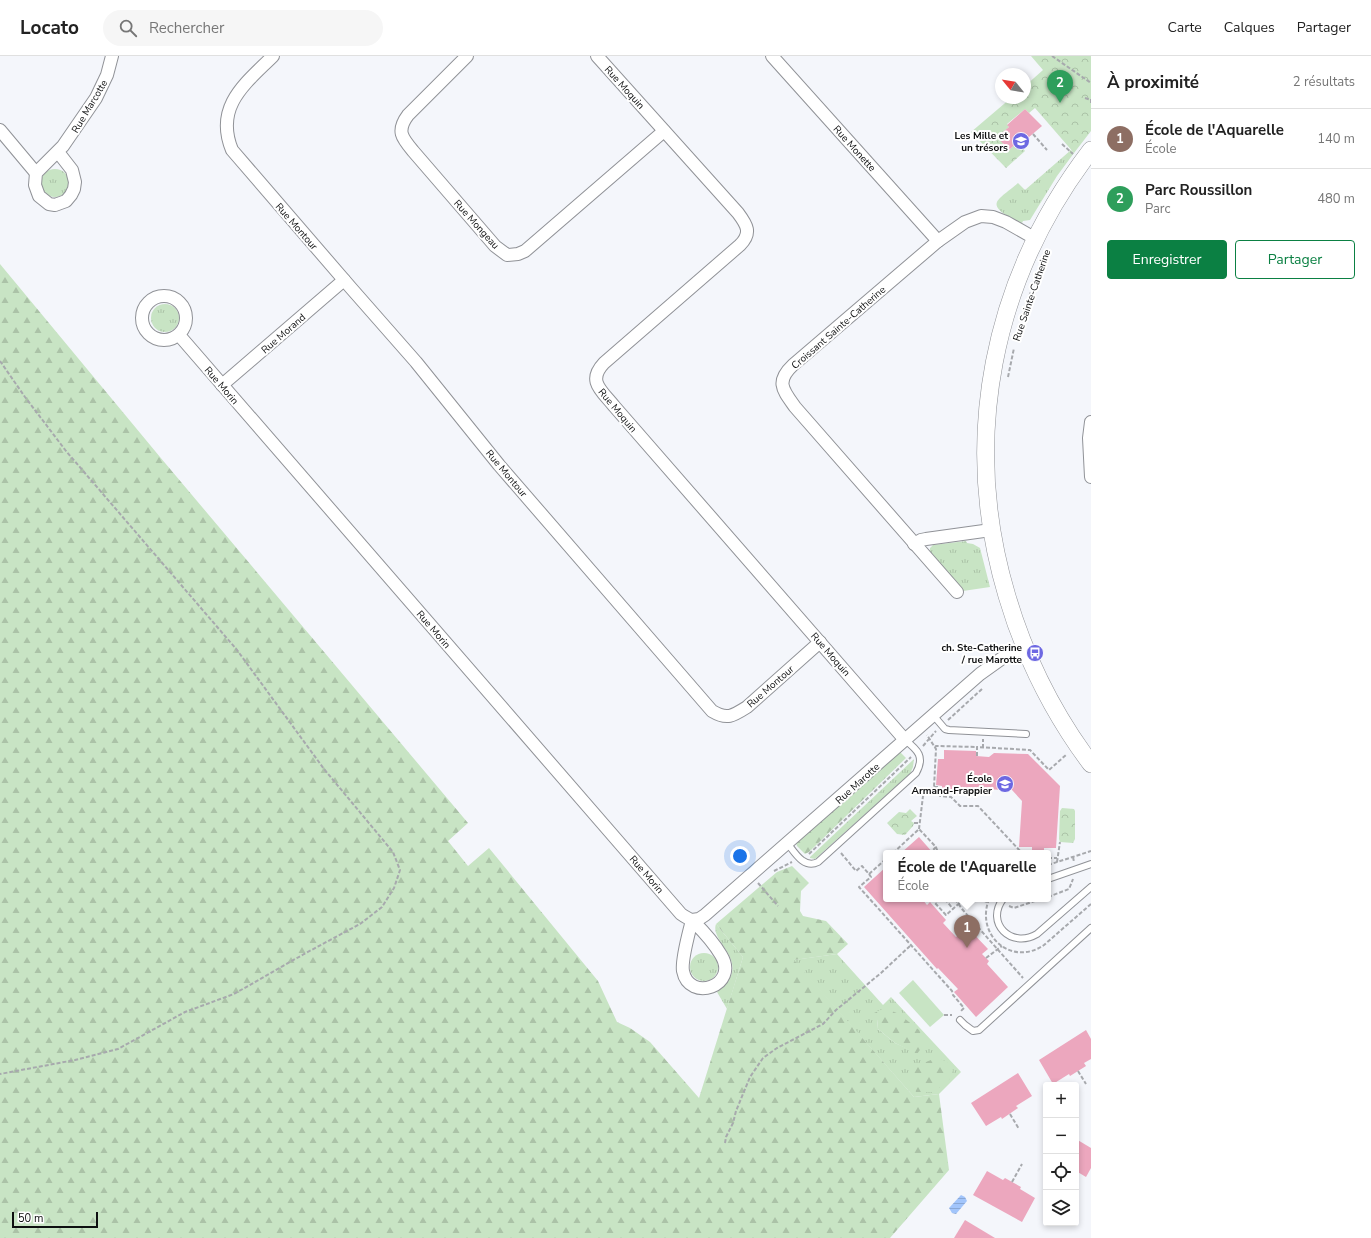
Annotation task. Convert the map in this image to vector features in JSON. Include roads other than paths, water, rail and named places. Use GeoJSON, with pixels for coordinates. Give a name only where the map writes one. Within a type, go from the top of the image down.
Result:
{"type":"FeatureCollection","features":[{"type":"Feature","properties":{"kind":"street","name":"Rue Marcotte"},"geometry":{"type":"LineString","coordinates":[[36,173],[68,141],[100,91],[107,75],[112,56]]}},
{"type":"Feature","properties":{"kind":"street","name":"Rue Montour"},"geometry":{"type":"LineString","coordinates":[[273,56],[238,91],[230,106],[226,125],[228,141],[236,156],[438,388],[499,465],[712,711],[720,716],[737,714],[747,707],[820,642]]}},
{"type":"Feature","properties":{"kind":"street","name":"Rue Mongeau"},"geometry":{"type":"LineString","coordinates":[[467,56],[408,115],[401,127],[401,133],[404,140],[413,152],[489,239],[507,255],[518,254],[525,251],[664,131]]}},
{"type":"Feature","properties":{"kind":"street","name":"Rue Moquin"},"geometry":{"type":"LineString","coordinates":[[597,56],[738,213],[748,230],[747,236],[740,245],[604,363],[596,373],[597,385],[906,740]]}},
{"type":"Feature","properties":{"kind":"street","name":"Rue Monette"},"geometry":{"type":"LineString","coordinates":[[772,56],[938,241]]}},
{"type":"Feature","properties":{"kind":"street"},"geometry":{"type":"LineString","coordinates":[[0,130],[36,173],[34,185],[39,196],[49,204],[55,205],[66,201],[74,189],[74,174],[58,152]]}},
{"type":"Feature","properties":{"kind":"street","name":"Rue Sainte-Catherine"},"geometry":{"type":"LineString","coordinates":[[1091,150],[1063,190],[1036,238],[1017,282],[1005,319],[996,355],[990,392],[985,442],[986,481],[991,530],[1004,587],[1024,648],[1053,707],[1072,738],[1091,764]]}},
{"type":"Feature","properties":{"kind":"street","name":"Croissant Sainte-Catherine"},"geometry":{"type":"LineString","coordinates":[[957,592],[795,407],[782,386],[782,381],[787,371],[793,365],[938,241],[965,222],[977,217],[987,216],[998,219],[1036,238]]}},
{"type":"Feature","properties":{"kind":"street","name":"Rue Morand"},"geometry":{"type":"LineString","coordinates":[[222,385],[344,280]]}},
{"type":"Feature","properties":{"kind":"street","name":"Rue Morin"},"geometry":{"type":"LineString","coordinates":[[179,335],[681,914],[692,920],[716,947],[722,955],[725,964],[725,973],[721,980],[714,985],[705,988],[696,988],[693,986],[687,980],[683,971],[692,920]]}},
{"type":"Feature","properties":{"kind":"street"},"geometry":{"type":"LineString","coordinates":[[1091,422],[1091,477]]}},
{"type":"Feature","properties":{"kind":"street"},"geometry":{"type":"LineString","coordinates":[[914,544],[926,539],[991,530]]}},
{"type":"Feature","properties":{"kind":"street","name":"Rue Marotte"},"geometry":{"type":"LineString","coordinates":[[692,920],[699,919],[705,915],[987,669],[1008,654],[1024,648]]}},
{"type":"Feature","properties":{"kind":"lane"},"geometry":{"type":"LineString","coordinates":[[933,715],[945,728],[949,730],[1026,734]]}},
{"type":"Feature","properties":{"kind":"lane"},"geometry":{"type":"LineString","coordinates":[[788,844],[806,863],[812,864],[818,862],[916,773],[919,766],[919,755],[916,748],[906,740]]}},
{"type":"Feature","properties":{"kind":"lane"},"geometry":{"type":"LineString","coordinates":[[1051,878],[1091,864]]}},
{"type":"Feature","properties":{"kind":"lane"},"geometry":{"type":"LineString","coordinates":[[1002,902],[998,910],[999,925],[1008,935],[1014,938],[1026,939],[1037,934],[1091,887]]}},
{"type":"Feature","properties":{"kind":"lane"},"geometry":{"type":"LineString","coordinates":[[960,1020],[965,1026],[973,1031],[978,1030],[1091,928]]}},
{"type":"Feature","properties":{"kind":"water"},"geometry":{"type":"Polygon","coordinates":[[[961,1195],[965,1197],[967,1201],[956,1214],[952,1213],[949,1208],[961,1195]]]}},
{"type":"Feature","properties":{"kind":"place","name":"Parc Roussillon"},"geometry":{"type":"Point","coordinates":[1060,103]}},
{"type":"Feature","properties":{"kind":"place","name":"Les Mille et un trésors"},"geometry":{"type":"Point","coordinates":[1021,141]}},
{"type":"Feature","properties":{"kind":"place","name":"ch. Ste-Catherine / rue Marotte"},"geometry":{"type":"Point","coordinates":[1035,653]}},
{"type":"Feature","properties":{"kind":"place","name":"École Armand-Frappier"},"geometry":{"type":"Point","coordinates":[1005,784]}},
{"type":"Feature","properties":{"kind":"place","name":"École de l'Aquarelle"},"geometry":{"type":"Point","coordinates":[967,948]}}]}
